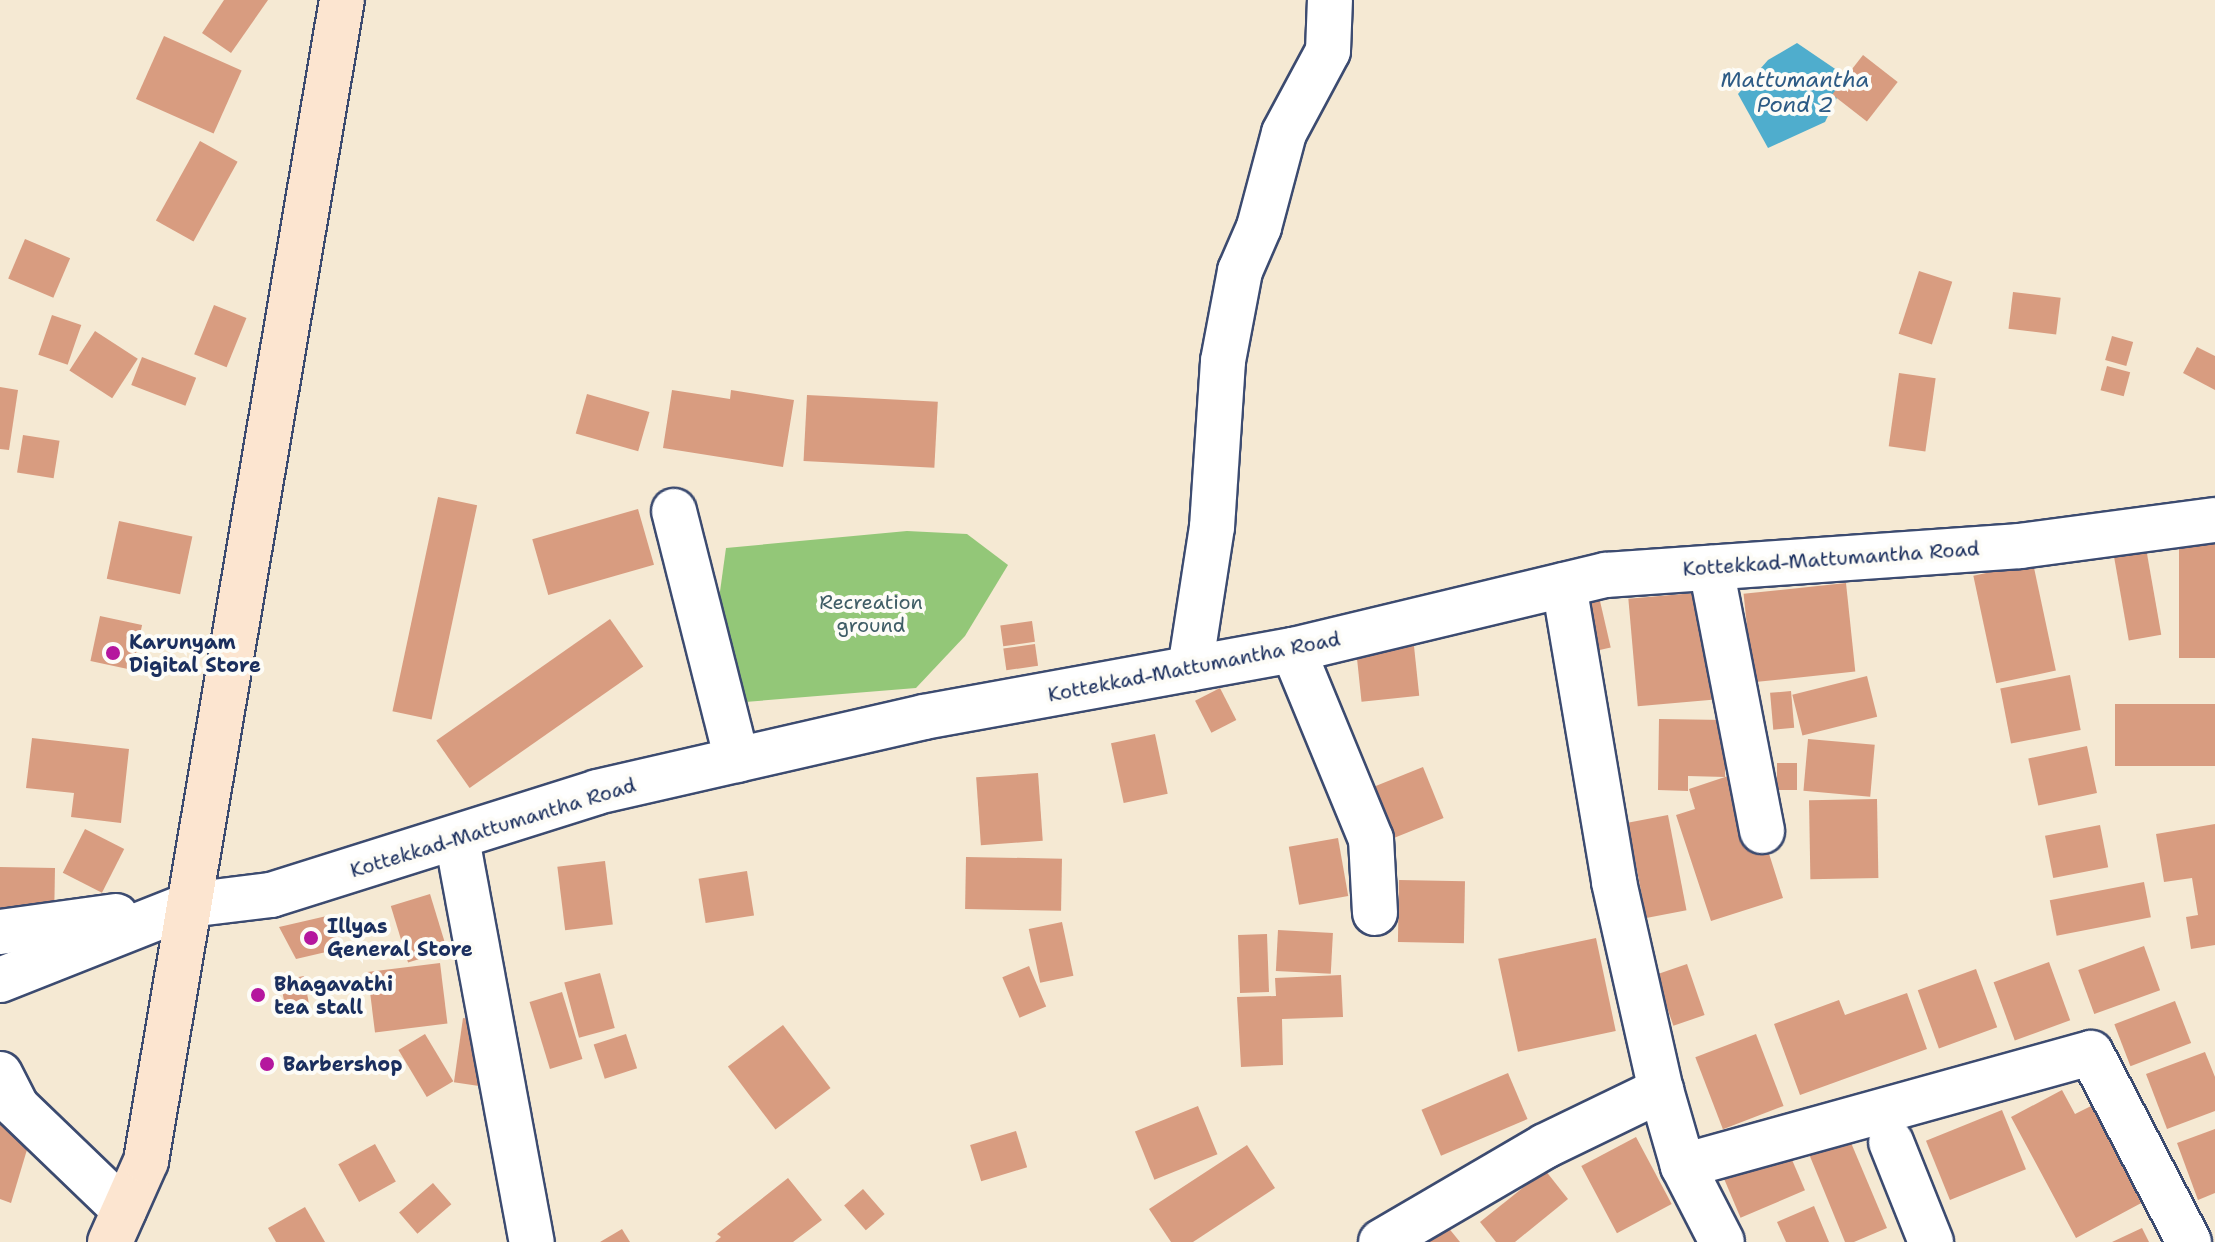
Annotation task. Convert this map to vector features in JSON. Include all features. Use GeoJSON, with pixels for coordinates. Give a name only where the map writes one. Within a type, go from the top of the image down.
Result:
{"type":"FeatureCollection","features":[{"type":"Feature","properties":{"kind":"main road"},"geometry":{"type":"LineString","coordinates":[[117,1226],[146,1161],[342,0]]}},
{"type":"Feature","properties":{"kind":"street"},"geometry":{"type":"LineString","coordinates":[[1190,669],[1212,527],[1223,361],[1240,271],[1259,227],[1284,133],[1328,51],[1330,0]]}},
{"type":"Feature","properties":{"kind":"street"},"geometry":{"type":"LineString","coordinates":[[674,511],[737,760]]}},
{"type":"Feature","properties":{"kind":"street","name":"Kottekkad-Mattumantha Road"},"geometry":{"type":"LineString","coordinates":[[189,905],[271,895],[457,839],[597,792],[924,717],[1293,650],[1606,575],[2020,546],[2215,520]]}},
{"type":"Feature","properties":{"kind":"street"},"geometry":{"type":"LineString","coordinates":[[1711,568],[1762,831]]}},
{"type":"Feature","properties":{"kind":"street"},"geometry":{"type":"LineString","coordinates":[[1564,585],[1614,882],[1661,1090],[1683,1166],[1722,1242]]}},
{"type":"Feature","properties":{"kind":"street"},"geometry":{"type":"LineString","coordinates":[[1293,650],[1371,839],[1375,913]]}},
{"type":"Feature","properties":{"kind":"street"},"geometry":{"type":"LineString","coordinates":[[457,839],[532,1242]]}},
{"type":"Feature","properties":{"kind":"street"},"geometry":{"type":"LineString","coordinates":[[0,932],[189,905]]}},
{"type":"Feature","properties":{"kind":"street"},"geometry":{"type":"LineString","coordinates":[[0,980],[189,905]]}},
{"type":"Feature","properties":{"kind":"street"},"geometry":{"type":"LineString","coordinates":[[1683,1166],[2091,1053],[2189,1242]]}},
{"type":"Feature","properties":{"kind":"street"},"geometry":{"type":"LineString","coordinates":[[0,1074],[16,1106],[117,1226]]}},
{"type":"Feature","properties":{"kind":"street"},"geometry":{"type":"LineString","coordinates":[[1381,1242],[1545,1146],[1661,1090]]}},
{"type":"Feature","properties":{"kind":"street"},"geometry":{"type":"LineString","coordinates":[[1891,1142],[1931,1242]]}},
{"type":"Feature","properties":{"kind":"green space","name":"Recreation ground"},"geometry":{"type":"Polygon","coordinates":[[[907,531],[967,534],[1008,565],[965,636],[916,688],[745,702],[718,606],[726,548],[907,531]]]}},
{"type":"Feature","properties":{"kind":"water","name":"Mattumantha Pond 2"},"geometry":{"type":"Polygon","coordinates":[[[1797,43],[1847,77],[1825,122],[1768,148],[1738,94],[1768,60],[1797,43]]]}},
{"type":"Feature","properties":{"kind":"building"},"geometry":{"type":"Polygon","coordinates":[[[224,0],[268,0],[231,53],[202,33],[224,0]]]}},
{"type":"Feature","properties":{"kind":"building"},"geometry":{"type":"Polygon","coordinates":[[[164,36],[242,71],[214,134],[136,99],[164,36]]]}},
{"type":"Feature","properties":{"kind":"building"},"geometry":{"type":"Polygon","coordinates":[[[1863,55],[1898,82],[1867,121],[1832,94],[1863,55]]]}},
{"type":"Feature","properties":{"kind":"building"},"geometry":{"type":"Polygon","coordinates":[[[200,141],[238,162],[193,241],[156,221],[200,141]]]}},
{"type":"Feature","properties":{"kind":"building"},"geometry":{"type":"Polygon","coordinates":[[[25,239],[70,258],[53,298],[8,279],[25,239]]]}},
{"type":"Feature","properties":{"kind":"building"},"geometry":{"type":"Polygon","coordinates":[[[1919,271],[1952,282],[1932,345],[1899,334],[1919,271]]]}},
{"type":"Feature","properties":{"kind":"building"},"geometry":{"type":"Polygon","coordinates":[[[2013,292],[2061,298],[2056,335],[2008,329],[2013,292]]]}},
{"type":"Feature","properties":{"kind":"building"},"geometry":{"type":"Polygon","coordinates":[[[214,305],[246,318],[227,367],[194,354],[214,305]]]}},
{"type":"Feature","properties":{"kind":"building"},"geometry":{"type":"Polygon","coordinates":[[[52,315],[81,325],[68,365],[38,355],[52,315]]]}},
{"type":"Feature","properties":{"kind":"building"},"geometry":{"type":"Polygon","coordinates":[[[95,331],[138,359],[112,398],[69,370],[95,331]]]}},
{"type":"Feature","properties":{"kind":"building"},"geometry":{"type":"Polygon","coordinates":[[[2112,336],[2133,342],[2126,366],[2105,360],[2112,336]]]}},
{"type":"Feature","properties":{"kind":"building"},"geometry":{"type":"Polygon","coordinates":[[[2197,347],[2215,356],[2215,390],[2183,373],[2197,347]]]}},
{"type":"Feature","properties":{"kind":"building"},"geometry":{"type":"Polygon","coordinates":[[[142,357],[196,378],[185,406],[131,385],[142,357]]]}},
{"type":"Feature","properties":{"kind":"building"},"geometry":{"type":"Polygon","coordinates":[[[2107,366],[2130,372],[2124,396],[2101,390],[2107,366]]]}},
{"type":"Feature","properties":{"kind":"building"},"geometry":{"type":"Polygon","coordinates":[[[1899,373],[1936,378],[1925,451],[1889,446],[1899,373]]]}},
{"type":"Feature","properties":{"kind":"building"},"geometry":{"type":"Polygon","coordinates":[[[0,387],[18,390],[9,450],[0,449],[0,387]]]}},
{"type":"Feature","properties":{"kind":"building"},"geometry":{"type":"Polygon","coordinates":[[[672,390],[730,399],[731,390],[794,400],[783,467],[663,448],[672,390]]]}},
{"type":"Feature","properties":{"kind":"building"},"geometry":{"type":"Polygon","coordinates":[[[587,394],[649,412],[638,451],[576,433],[587,394]]]}},
{"type":"Feature","properties":{"kind":"building"},"geometry":{"type":"Polygon","coordinates":[[[807,395],[938,402],[934,468],[804,461],[807,395]]]}},
{"type":"Feature","properties":{"kind":"building"},"geometry":{"type":"Polygon","coordinates":[[[23,435],[60,441],[54,478],[17,473],[23,435]]]}},
{"type":"Feature","properties":{"kind":"building"},"geometry":{"type":"Polygon","coordinates":[[[438,497],[477,505],[432,720],[392,711],[438,497]]]}},
{"type":"Feature","properties":{"kind":"building"},"geometry":{"type":"Polygon","coordinates":[[[638,509],[654,565],[548,595],[532,539],[638,509]]]}},
{"type":"Feature","properties":{"kind":"building"},"geometry":{"type":"Polygon","coordinates":[[[119,521],[192,537],[180,594],[107,579],[119,521]]]}},
{"type":"Feature","properties":{"kind":"building"},"geometry":{"type":"Polygon","coordinates":[[[2179,535],[2215,535],[2215,658],[2179,658],[2179,535]]]}},
{"type":"Feature","properties":{"kind":"building"},"geometry":{"type":"Polygon","coordinates":[[[2146,548],[2161,635],[2129,640],[2114,554],[2146,548]]]}},
{"type":"Feature","properties":{"kind":"building"},"geometry":{"type":"Polygon","coordinates":[[[2033,563],[2056,671],[1996,683],[1973,576],[2033,563]]]}},
{"type":"Feature","properties":{"kind":"building"},"geometry":{"type":"Polygon","coordinates":[[[1846,583],[1855,672],[1753,682],[1744,594],[1846,583]]]}},
{"type":"Feature","properties":{"kind":"building"},"geometry":{"type":"Polygon","coordinates":[[[1597,588],[1611,647],[1586,653],[1573,594],[1597,588]]]}},
{"type":"Feature","properties":{"kind":"building"},"geometry":{"type":"Polygon","coordinates":[[[1717,591],[1726,699],[1638,706],[1628,599],[1717,591]]]}},
{"type":"Feature","properties":{"kind":"building"},"geometry":{"type":"Polygon","coordinates":[[[100,616],[142,625],[132,670],[90,661],[100,616]]]}},
{"type":"Feature","properties":{"kind":"building"},"geometry":{"type":"Polygon","coordinates":[[[610,619],[643,667],[470,788],[436,741],[610,619]]]}},
{"type":"Feature","properties":{"kind":"building"},"geometry":{"type":"Polygon","coordinates":[[[1032,621],[1035,642],[1003,646],[1000,625],[1032,621]]]}},
{"type":"Feature","properties":{"kind":"building"},"geometry":{"type":"Polygon","coordinates":[[[1035,644],[1038,666],[1006,670],[1003,648],[1035,644]]]}},
{"type":"Feature","properties":{"kind":"building"},"geometry":{"type":"Polygon","coordinates":[[[1414,646],[1419,696],[1362,702],[1356,652],[1414,646]]]}},
{"type":"Feature","properties":{"kind":"building"},"geometry":{"type":"Polygon","coordinates":[[[2070,675],[2081,730],[2011,744],[2000,689],[2070,675]]]}},
{"type":"Feature","properties":{"kind":"building"},"geometry":{"type":"Polygon","coordinates":[[[1867,676],[1877,717],[1802,735],[1792,695],[1867,676]]]}},
{"type":"Feature","properties":{"kind":"building"},"geometry":{"type":"Polygon","coordinates":[[[1220,688],[1236,720],[1211,733],[1195,701],[1220,688]]]}},
{"type":"Feature","properties":{"kind":"building"},"geometry":{"type":"Polygon","coordinates":[[[1791,691],[1794,728],[1773,730],[1770,693],[1791,691]]]}},
{"type":"Feature","properties":{"kind":"building"},"geometry":{"type":"Polygon","coordinates":[[[2115,704],[2215,704],[2215,766],[2115,766],[2115,704]]]}},
{"type":"Feature","properties":{"kind":"building"},"geometry":{"type":"Polygon","coordinates":[[[1659,719],[1725,720],[1725,777],[1688,776],[1688,791],[1658,790],[1659,719]]]}},
{"type":"Feature","properties":{"kind":"building"},"geometry":{"type":"Polygon","coordinates":[[[1155,734],[1168,794],[1124,803],[1111,743],[1155,734]]]}},
{"type":"Feature","properties":{"kind":"building"},"geometry":{"type":"Polygon","coordinates":[[[32,738],[129,749],[121,823],[71,817],[74,793],[26,788],[32,738]]]}},
{"type":"Feature","properties":{"kind":"building"},"geometry":{"type":"Polygon","coordinates":[[[1808,739],[1875,745],[1870,797],[1803,791],[1808,739]]]}},
{"type":"Feature","properties":{"kind":"building"},"geometry":{"type":"Polygon","coordinates":[[[2087,746],[2097,793],[2038,805],[2028,758],[2087,746]]]}},
{"type":"Feature","properties":{"kind":"building"},"geometry":{"type":"Polygon","coordinates":[[[1777,763],[1797,763],[1797,790],[1777,790],[1777,763]]]}},
{"type":"Feature","properties":{"kind":"building"},"geometry":{"type":"Polygon","coordinates":[[[1423,767],[1444,818],[1391,839],[1370,788],[1423,767]]]}},
{"type":"Feature","properties":{"kind":"building"},"geometry":{"type":"Polygon","coordinates":[[[1743,771],[1783,898],[1711,921],[1676,815],[1695,809],[1689,789],[1743,771]]]}},
{"type":"Feature","properties":{"kind":"building"},"geometry":{"type":"Polygon","coordinates":[[[1038,773],[1043,841],[981,845],[976,777],[1038,773]]]}},
{"type":"Feature","properties":{"kind":"building"},"geometry":{"type":"Polygon","coordinates":[[[1877,799],[1878,878],[1810,879],[1809,800],[1877,799]]]}},
{"type":"Feature","properties":{"kind":"building"},"geometry":{"type":"Polygon","coordinates":[[[1668,815],[1687,910],[1646,918],[1628,823],[1668,815]]]}},
{"type":"Feature","properties":{"kind":"building"},"geometry":{"type":"Polygon","coordinates":[[[2215,824],[2215,945],[2191,949],[2186,917],[2198,915],[2192,878],[2164,882],[2156,834],[2215,824]]]}},
{"type":"Feature","properties":{"kind":"building"},"geometry":{"type":"Polygon","coordinates":[[[2100,825],[2108,867],[2053,878],[2045,836],[2100,825]]]}},
{"type":"Feature","properties":{"kind":"building"},"geometry":{"type":"Polygon","coordinates":[[[85,829],[124,849],[102,893],[63,873],[85,829]]]}},
{"type":"Feature","properties":{"kind":"building"},"geometry":{"type":"Polygon","coordinates":[[[1338,838],[1348,896],[1299,905],[1289,847],[1338,838]]]}},
{"type":"Feature","properties":{"kind":"building"},"geometry":{"type":"Polygon","coordinates":[[[966,857],[1062,859],[1061,911],[965,909],[966,857]]]}},
{"type":"Feature","properties":{"kind":"building"},"geometry":{"type":"Polygon","coordinates":[[[605,861],[613,925],[565,930],[557,867],[605,861]]]}},
{"type":"Feature","properties":{"kind":"building"},"geometry":{"type":"Polygon","coordinates":[[[0,867],[55,868],[54,911],[0,910],[0,867]]]}},
{"type":"Feature","properties":{"kind":"building"},"geometry":{"type":"Polygon","coordinates":[[[747,871],[754,915],[706,923],[699,879],[747,871]]]}},
{"type":"Feature","properties":{"kind":"building"},"geometry":{"type":"Polygon","coordinates":[[[1399,880],[1465,881],[1464,943],[1398,942],[1399,880]]]}},
{"type":"Feature","properties":{"kind":"building"},"geometry":{"type":"Polygon","coordinates":[[[2144,882],[2151,917],[2057,936],[2050,900],[2144,882]]]}},
{"type":"Feature","properties":{"kind":"building"},"geometry":{"type":"Polygon","coordinates":[[[430,894],[447,950],[408,962],[391,906],[430,894]]]}},
{"type":"Feature","properties":{"kind":"building","name":"Illyas General Store"},"geometry":{"type":"Polygon","coordinates":[[[331,915],[339,949],[296,959],[279,927],[331,915]]]}},
{"type":"Feature","properties":{"kind":"building"},"geometry":{"type":"Polygon","coordinates":[[[1062,922],[1073,976],[1040,983],[1029,929],[1062,922]]]}},
{"type":"Feature","properties":{"kind":"building"},"geometry":{"type":"Polygon","coordinates":[[[1278,930],[1333,933],[1331,974],[1276,971],[1278,930]]]}},
{"type":"Feature","properties":{"kind":"building"},"geometry":{"type":"Polygon","coordinates":[[[1267,934],[1269,992],[1240,993],[1238,935],[1267,934]]]}},
{"type":"Feature","properties":{"kind":"building"},"geometry":{"type":"Polygon","coordinates":[[[1596,938],[1616,1031],[1518,1052],[1498,959],[1596,938]]]}},
{"type":"Feature","properties":{"kind":"building"},"geometry":{"type":"Polygon","coordinates":[[[2144,946],[2160,990],[2094,1014],[2078,970],[2144,946]]]}},
{"type":"Feature","properties":{"kind":"building"},"geometry":{"type":"Polygon","coordinates":[[[2049,962],[2070,1020],[2015,1040],[1994,982],[2049,962]]]}},
{"type":"Feature","properties":{"kind":"building"},"geometry":{"type":"Polygon","coordinates":[[[440,963],[447,1024],[375,1032],[368,972],[440,963]]]}},
{"type":"Feature","properties":{"kind":"building"},"geometry":{"type":"Polygon","coordinates":[[[1687,964],[1705,1015],[1673,1026],[1656,975],[1687,964]]]}},
{"type":"Feature","properties":{"kind":"building"},"geometry":{"type":"Polygon","coordinates":[[[1029,966],[1046,1007],[1019,1018],[1002,977],[1029,966]]]}},
{"type":"Feature","properties":{"kind":"building"},"geometry":{"type":"Polygon","coordinates":[[[1976,969],[1997,1027],[1939,1048],[1918,990],[1976,969]]]}},
{"type":"Feature","properties":{"kind":"building"},"geometry":{"type":"Polygon","coordinates":[[[600,973],[615,1028],[579,1038],[564,983],[600,973]]]}},
{"type":"Feature","properties":{"kind":"building"},"geometry":{"type":"Polygon","coordinates":[[[1341,975],[1343,1017],[1282,1019],[1283,1065],[1241,1067],[1237,997],[1276,996],[1275,978],[1341,975]]]}},
{"type":"Feature","properties":{"kind":"building"},"geometry":{"type":"Polygon","coordinates":[[[304,976],[310,1009],[286,1014],[280,980],[304,976]]]}},
{"type":"Feature","properties":{"kind":"building"},"geometry":{"type":"Polygon","coordinates":[[[562,992],[582,1059],[550,1069],[529,1002],[562,992]]]}},
{"type":"Feature","properties":{"kind":"building"},"geometry":{"type":"Polygon","coordinates":[[[1907,993],[1927,1049],[1800,1095],[1774,1024],[1839,1000],[1845,1015],[1907,993]]]}},
{"type":"Feature","properties":{"kind":"building"},"geometry":{"type":"Polygon","coordinates":[[[2175,1001],[2191,1043],[2130,1066],[2114,1024],[2175,1001]]]}},
{"type":"Feature","properties":{"kind":"building"},"geometry":{"type":"Polygon","coordinates":[[[463,1018],[490,1022],[481,1086],[454,1082],[463,1018]]]}},
{"type":"Feature","properties":{"kind":"building"},"geometry":{"type":"Polygon","coordinates":[[[783,1025],[831,1088],[775,1130],[728,1067],[783,1025]]]}},
{"type":"Feature","properties":{"kind":"building"},"geometry":{"type":"Polygon","coordinates":[[[425,1034],[453,1081],[427,1097],[398,1050],[425,1034]]]}},
{"type":"Feature","properties":{"kind":"building"},"geometry":{"type":"Polygon","coordinates":[[[626,1034],[637,1068],[605,1079],[594,1045],[626,1034]]]}},
{"type":"Feature","properties":{"kind":"building"},"geometry":{"type":"Polygon","coordinates":[[[1756,1034],[1784,1106],[1723,1129],[1695,1057],[1756,1034]]]}},
{"type":"Feature","properties":{"kind":"building"},"geometry":{"type":"Polygon","coordinates":[[[2205,1052],[2215,1077],[2215,1111],[2167,1129],[2146,1074],[2205,1052]]]}},
{"type":"Feature","properties":{"kind":"building"},"geometry":{"type":"Polygon","coordinates":[[[1508,1073],[1528,1119],[1441,1156],[1421,1110],[1508,1073]]]}},
{"type":"Feature","properties":{"kind":"building"},"geometry":{"type":"Polygon","coordinates":[[[2062,1090],[2075,1114],[2093,1105],[2145,1201],[2076,1238],[2011,1117],[2062,1090]]]}},
{"type":"Feature","properties":{"kind":"building"},"geometry":{"type":"Polygon","coordinates":[[[1198,1106],[1217,1154],[1154,1180],[1135,1131],[1198,1106]]]}},
{"type":"Feature","properties":{"kind":"building"},"geometry":{"type":"Polygon","coordinates":[[[2002,1110],[2026,1169],[1950,1200],[1926,1141],[2002,1110]]]}},
{"type":"Feature","properties":{"kind":"building"},"geometry":{"type":"Polygon","coordinates":[[[0,1113],[35,1123],[11,1203],[0,1199],[0,1113]]]}},
{"type":"Feature","properties":{"kind":"building"},"geometry":{"type":"Polygon","coordinates":[[[2215,1129],[2215,1193],[2198,1200],[2177,1143],[2215,1129]]]}},
{"type":"Feature","properties":{"kind":"building"},"geometry":{"type":"Polygon","coordinates":[[[1016,1131],[1027,1167],[981,1181],[970,1145],[1016,1131]]]}},
{"type":"Feature","properties":{"kind":"building"},"geometry":{"type":"Polygon","coordinates":[[[1636,1137],[1672,1204],[1617,1233],[1581,1166],[1636,1137]]]}},
{"type":"Feature","properties":{"kind":"building"},"geometry":{"type":"Polygon","coordinates":[[[1849,1138],[1887,1228],[1854,1242],[1845,1242],[1809,1154],[1849,1138]]]}},
{"type":"Feature","properties":{"kind":"building"},"geometry":{"type":"Polygon","coordinates":[[[375,1144],[396,1182],[359,1202],[338,1164],[375,1144]]]}},
{"type":"Feature","properties":{"kind":"building"},"geometry":{"type":"Polygon","coordinates":[[[1247,1145],[1275,1188],[1193,1242],[1171,1242],[1149,1209],[1247,1145]]]}},
{"type":"Feature","properties":{"kind":"building"},"geometry":{"type":"Polygon","coordinates":[[[1787,1148],[1805,1190],[1741,1218],[1723,1175],[1787,1148]]]}},
{"type":"Feature","properties":{"kind":"building"},"geometry":{"type":"Polygon","coordinates":[[[1545,1170],[1568,1199],[1515,1242],[1496,1242],[1480,1222],[1545,1170]]]}},
{"type":"Feature","properties":{"kind":"building"},"geometry":{"type":"Polygon","coordinates":[[[788,1178],[822,1220],[793,1242],[715,1242],[721,1237],[717,1234],[788,1178]]]}},
{"type":"Feature","properties":{"kind":"building"},"geometry":{"type":"Polygon","coordinates":[[[433,1183],[451,1204],[417,1234],[399,1213],[433,1183]]]}},
{"type":"Feature","properties":{"kind":"building"},"geometry":{"type":"Polygon","coordinates":[[[863,1189],[885,1214],[866,1230],[844,1205],[863,1189]]]}},
{"type":"Feature","properties":{"kind":"building"},"geometry":{"type":"Polygon","coordinates":[[[1814,1206],[1829,1242],[1786,1242],[1777,1222],[1814,1206]]]}},
{"type":"Feature","properties":{"kind":"building"},"geometry":{"type":"Polygon","coordinates":[[[305,1207],[325,1242],[276,1242],[268,1228],[305,1207]]]}},
{"type":"Feature","properties":{"kind":"building"},"geometry":{"type":"Polygon","coordinates":[[[1447,1226],[1460,1242],[1428,1242],[1447,1226]]]}},
{"type":"Feature","properties":{"kind":"building"},"geometry":{"type":"Polygon","coordinates":[[[2142,1228],[2149,1242],[2112,1242],[2142,1228]]]}},
{"type":"Feature","properties":{"kind":"building"},"geometry":{"type":"Polygon","coordinates":[[[622,1229],[630,1242],[600,1242],[622,1229]]]}},
{"type":"Feature","properties":{"kind":"place","name":"Karunyam Digital Store"},"geometry":{"type":"Point","coordinates":[113,653]}},
{"type":"Feature","properties":{"kind":"place","name":"Illyas General Store"},"geometry":{"type":"Point","coordinates":[311,938]}},
{"type":"Feature","properties":{"kind":"place","name":"Bhagavathi tea stall"},"geometry":{"type":"Point","coordinates":[258,995]}},
{"type":"Feature","properties":{"kind":"place","name":"Barbershop"},"geometry":{"type":"Point","coordinates":[267,1064]}}]}
